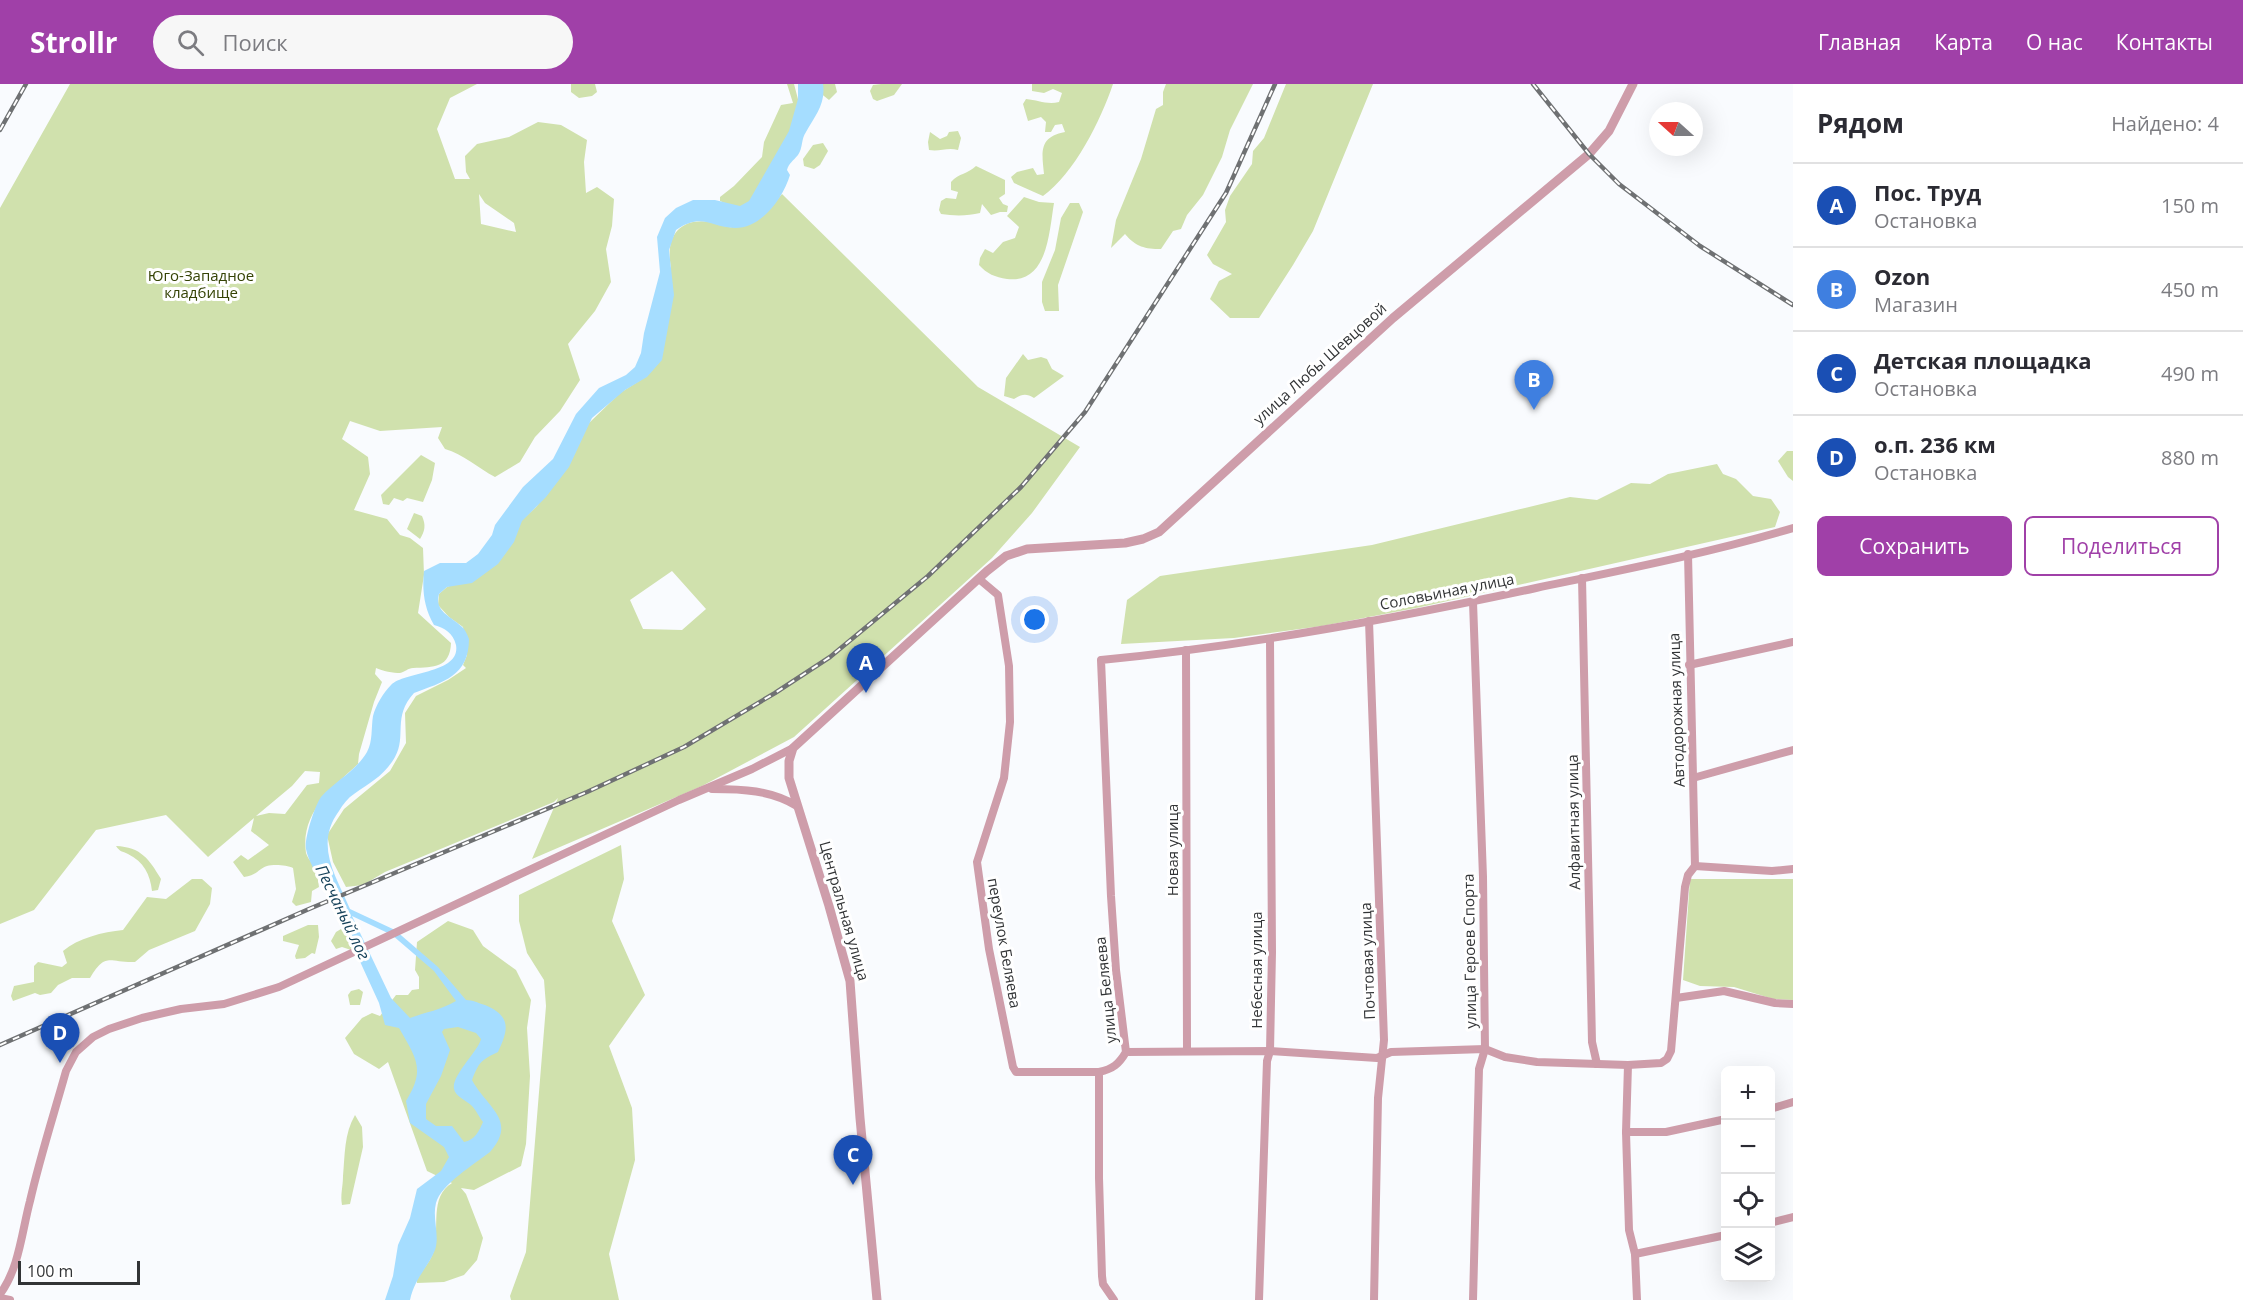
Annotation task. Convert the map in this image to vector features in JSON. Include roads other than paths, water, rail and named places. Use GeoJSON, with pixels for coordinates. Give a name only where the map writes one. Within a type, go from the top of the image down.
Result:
{"type":"FeatureCollection","features":[{"type":"Feature","properties":{"kind":"street","name":"улица Любы Шевцовой"},"geometry":{"type":"LineString","coordinates":[[794,748],[1006,556],[1027,549],[1125,543],[1143,539],[1159,531],[1393,318],[1589,154],[1609,131],[1633,84]]}},
{"type":"Feature","properties":{"kind":"street","name":"Соловьиная улица"},"geometry":{"type":"LineString","coordinates":[[1101,660],[1270,639],[1473,602],[1793,528]]}},
{"type":"Feature","properties":{"kind":"street","name":"Автодорожная улица"},"geometry":{"type":"LineString","coordinates":[[1688,554],[1695,866]]}},
{"type":"Feature","properties":{"kind":"street","name":"Алфавитная улица"},"geometry":{"type":"LineString","coordinates":[[1582,578],[1592,1042],[1597,1064]]}},
{"type":"Feature","properties":{"kind":"street","name":"переулок Беляева"},"geometry":{"type":"LineString","coordinates":[[979,579],[998,595],[1009,666],[1010,722],[1004,778],[977,862],[989,949],[1012,1067],[1016,1072],[1099,1072]]}},
{"type":"Feature","properties":{"kind":"street","name":"улица Героев Спорта"},"geometry":{"type":"LineString","coordinates":[[1473,602],[1483,876],[1485,1049],[1479,1069],[1473,1300]]}},
{"type":"Feature","properties":{"kind":"street","name":"Почтовая улица"},"geometry":{"type":"LineString","coordinates":[[1369,621],[1379,868],[1383,1055],[1378,1098],[1374,1300]]}},
{"type":"Feature","properties":{"kind":"street","name":"Небесная улица"},"geometry":{"type":"LineString","coordinates":[[1259,1300],[1272,952],[1270,639]]}},
{"type":"Feature","properties":{"kind":"street"},"geometry":{"type":"LineString","coordinates":[[1689,664],[1793,642]]}},
{"type":"Feature","properties":{"kind":"street","name":"Новая улица"},"geometry":{"type":"LineString","coordinates":[[1186,650],[1187,1050]]}},
{"type":"Feature","properties":{"kind":"street","name":"улица Беляева"},"geometry":{"type":"LineString","coordinates":[[1099,1072],[1111,1069],[1120,1062],[1126,1052],[1116,970],[1111,896],[1101,660]]}},
{"type":"Feature","properties":{"kind":"street"},"geometry":{"type":"LineString","coordinates":[[10,1300],[0,1296],[7,1285],[18,1254],[30,1200],[66,1071],[76,1052],[93,1037],[142,1018],[181,1009],[224,1004],[279,987],[679,800],[710,789],[794,748]]}},
{"type":"Feature","properties":{"kind":"street","name":"Центральная улица"},"geometry":{"type":"LineString","coordinates":[[794,748],[790,755],[788,770],[850,981],[877,1300]]}},
{"type":"Feature","properties":{"kind":"street"},"geometry":{"type":"LineString","coordinates":[[1693,778],[1793,750]]}},
{"type":"Feature","properties":{"kind":"street"},"geometry":{"type":"LineString","coordinates":[[710,789],[743,789],[773,794],[797,806]]}},
{"type":"Feature","properties":{"kind":"street"},"geometry":{"type":"LineString","coordinates":[[1126,1052],[1270,1051],[1377,1058],[1391,1052],[1485,1049],[1505,1057],[1537,1062],[1628,1065],[1661,1063],[1667,1059],[1672,1040],[1685,887],[1688,875],[1695,866],[1793,869]]}},
{"type":"Feature","properties":{"kind":"street"},"geometry":{"type":"LineString","coordinates":[[1676,998],[1724,991],[1774,1003],[1793,1004]]}},
{"type":"Feature","properties":{"kind":"street"},"geometry":{"type":"LineString","coordinates":[[1628,1065],[1626,1132],[1629,1230],[1635,1254],[1637,1300]]}},
{"type":"Feature","properties":{"kind":"street"},"geometry":{"type":"LineString","coordinates":[[1099,1072],[1102,1276],[1103,1284],[1114,1300]]}},
{"type":"Feature","properties":{"kind":"street"},"geometry":{"type":"LineString","coordinates":[[1775,1107],[1793,1102]]}},
{"type":"Feature","properties":{"kind":"street"},"geometry":{"type":"LineString","coordinates":[[1626,1132],[1665,1132],[1721,1120]]}},
{"type":"Feature","properties":{"kind":"street"},"geometry":{"type":"LineString","coordinates":[[1775,1222],[1793,1217]]}},
{"type":"Feature","properties":{"kind":"street"},"geometry":{"type":"LineString","coordinates":[[1635,1254],[1721,1236]]}},
{"type":"Feature","properties":{"kind":"water","name":"Песчаный лог"},"geometry":{"type":"Polygon","coordinates":[[[798,84],[823,84],[821,104],[804,135],[800,152],[787,170],[790,175],[777,202],[762,217],[745,227],[726,227],[700,221],[676,230],[669,250],[674,295],[662,360],[647,377],[625,390],[592,418],[569,467],[546,497],[522,521],[514,542],[498,564],[472,583],[447,587],[439,594],[441,609],[462,627],[469,639],[464,662],[452,676],[444,681],[414,693],[403,710],[400,742],[391,764],[382,774],[348,799],[332,824],[328,836],[330,860],[350,909],[395,930],[438,967],[466,1000],[485,1005],[500,1014],[506,1030],[498,1052],[481,1062],[472,1080],[501,1123],[498,1141],[490,1152],[451,1182],[439,1196],[435,1209],[437,1238],[435,1250],[415,1285],[410,1300],[385,1300],[393,1276],[398,1245],[410,1218],[417,1189],[441,1171],[449,1157],[444,1147],[410,1123],[406,1101],[416,1080],[414,1056],[399,1028],[385,1025],[379,1003],[325,885],[309,858],[306,844],[313,814],[321,797],[357,765],[367,752],[374,712],[388,688],[398,680],[441,667],[450,662],[455,654],[456,645],[453,637],[445,629],[434,625],[428,612],[423,585],[424,571],[440,563],[466,563],[478,554],[492,535],[495,525],[523,487],[553,459],[576,414],[599,388],[626,375],[635,367],[641,353],[660,272],[657,237],[665,218],[676,208],[693,200],[715,200],[740,206],[749,201],[789,131],[798,99],[798,84]],[[352,916],[391,998],[410,1018],[456,1001],[434,971],[392,935],[352,916]],[[458,1027],[444,1029],[442,1032],[450,1050],[441,1076],[426,1104],[426,1119],[436,1126],[452,1126],[464,1142],[474,1137],[483,1122],[472,1106],[457,1094],[454,1084],[481,1039],[476,1033],[458,1027]]]}},
{"type":"Feature","properties":{"kind":"railway"},"geometry":{"type":"LineString","coordinates":[[0,130],[26,84]]}},
{"type":"Feature","properties":{"kind":"railway"},"geometry":{"type":"LineString","coordinates":[[0,1045],[309,909],[587,792],[684,747],[830,657],[928,576],[1021,487],[1085,412],[1226,193],[1275,84]]}},
{"type":"Feature","properties":{"kind":"railway"},"geometry":{"type":"LineString","coordinates":[[1533,84],[1589,154],[1619,184],[1700,246],[1793,305]]}},
{"type":"Feature","properties":{"kind":"place","name":"Ozon"},"geometry":{"type":"Point","coordinates":[1534,410]}},
{"type":"Feature","properties":{"kind":"place","name":"Пос. Труд"},"geometry":{"type":"Point","coordinates":[866,693]}},
{"type":"Feature","properties":{"kind":"place","name":"о.п. 236 км"},"geometry":{"type":"Point","coordinates":[60,1063]}},
{"type":"Feature","properties":{"kind":"place","name":"Детская площадка"},"geometry":{"type":"Point","coordinates":[853,1185]}},
{"type":"Feature","properties":{"kind":"park label","name":"Юго-Западное кладбище"},"geometry":{"type":"Point","coordinates":[201,284]}}]}
